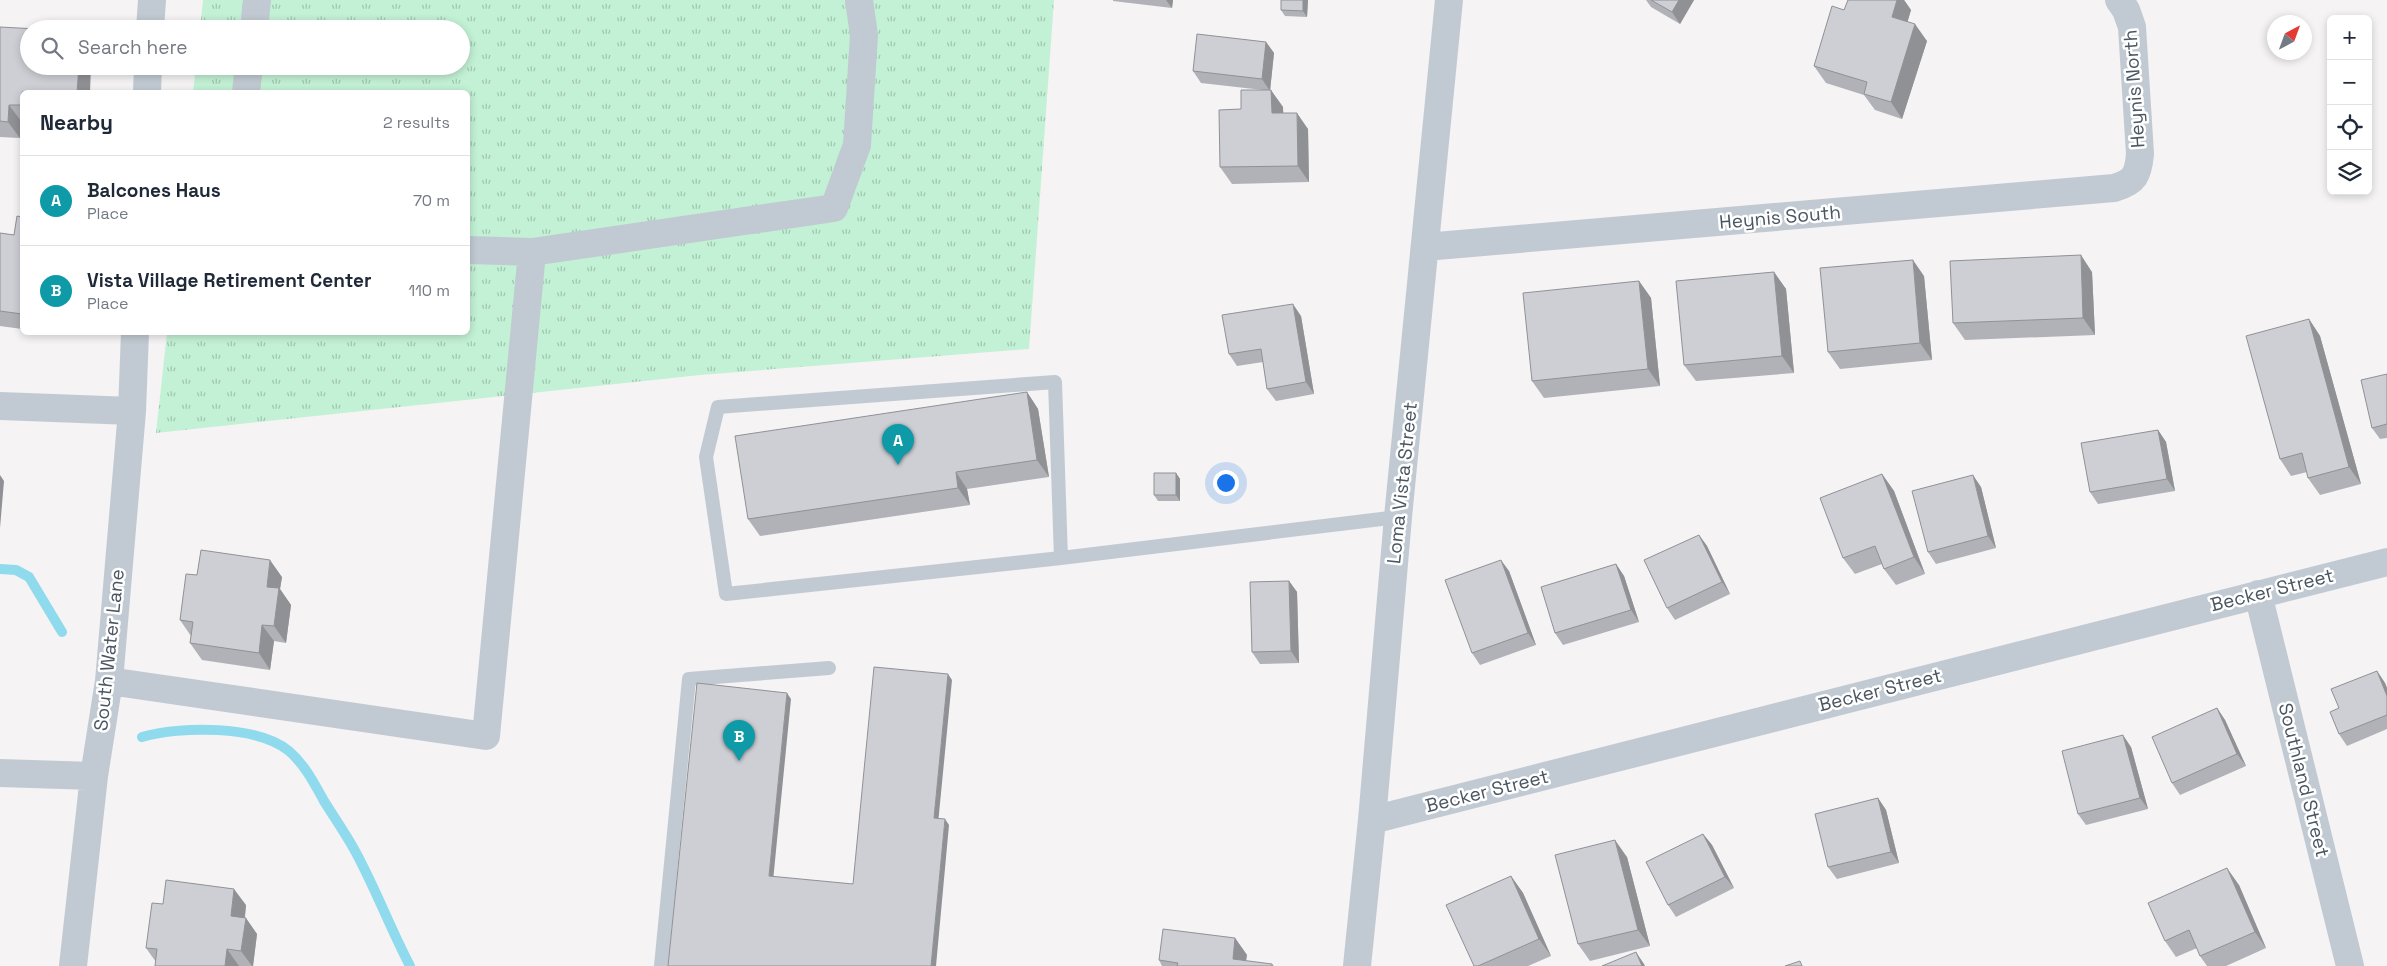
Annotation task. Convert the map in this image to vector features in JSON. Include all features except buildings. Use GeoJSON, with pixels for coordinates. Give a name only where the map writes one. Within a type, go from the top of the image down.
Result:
{"type":"FeatureCollection","features":[{"type":"Feature","properties":{"kind":"street"},"geometry":{"type":"LineString","coordinates":[[151,20],[152,0]]}},
{"type":"Feature","properties":{"kind":"street"},"geometry":{"type":"LineString","coordinates":[[255,20],[257,0]]}},
{"type":"Feature","properties":{"kind":"street"},"geometry":{"type":"LineString","coordinates":[[470,250],[532,252],[834,208],[857,145],[864,35],[859,0]]}},
{"type":"Feature","properties":{"kind":"street","name":"Loma Vista Street"},"geometry":{"type":"LineString","coordinates":[[1357,966],[1372,820],[1398,517],[1449,0]]}},
{"type":"Feature","properties":{"kind":"street","name":"Heynis North"},"geometry":{"type":"LineString","coordinates":[[2119,0],[2126,10],[2132,27],[2140,154],[2139,166],[2133,179]]}},
{"type":"Feature","properties":{"kind":"street"},"geometry":{"type":"LineString","coordinates":[[147,90],[148,75]]}},
{"type":"Feature","properties":{"kind":"street"},"geometry":{"type":"LineString","coordinates":[[246,90],[248,75]]}},
{"type":"Feature","properties":{"kind":"street","name":"Heynis South"},"geometry":{"type":"LineString","coordinates":[[1425,247],[2114,188],[2125,185],[2133,179]]}},
{"type":"Feature","properties":{"kind":"street"},"geometry":{"type":"LineString","coordinates":[[109,681],[486,736],[532,252]]}},
{"type":"Feature","properties":{"kind":"street","name":"South Water Lane"},"geometry":{"type":"LineString","coordinates":[[74,966],[94,776],[109,681],[132,411],[135,335]]}},
{"type":"Feature","properties":{"kind":"street"},"geometry":{"type":"LineString","coordinates":[[0,406],[132,411]]}},
{"type":"Feature","properties":{"kind":"street","name":"Becker Street"},"geometry":{"type":"LineString","coordinates":[[1372,820],[2387,562]]}},
{"type":"Feature","properties":{"kind":"street","name":"Southland Street"},"geometry":{"type":"LineString","coordinates":[[2258,594],[2350,966]]}},
{"type":"Feature","properties":{"kind":"street"},"geometry":{"type":"LineString","coordinates":[[0,773],[94,776]]}},
{"type":"Feature","properties":{"kind":"lane"},"geometry":{"type":"LineString","coordinates":[[1061,558],[1055,382],[718,407],[706,457],[726,594],[1061,558],[1398,517]]}},
{"type":"Feature","properties":{"kind":"lane"},"geometry":{"type":"LineString","coordinates":[[661,966],[689,679],[829,668]]}},
{"type":"Feature","properties":{"kind":"green space"},"geometry":{"type":"Polygon","coordinates":[[[203,0],[1054,0],[1029,349],[700,375],[156,433],[167,335],[470,335],[470,90],[193,90],[195,75],[470,75],[470,20],[201,20],[203,0]]]}},
{"type":"Feature","properties":{"kind":"waterway"},"geometry":{"type":"LineString","coordinates":[[0,569],[16,570],[29,577],[62,632]]}},
{"type":"Feature","properties":{"kind":"waterway"},"geometry":{"type":"LineString","coordinates":[[142,737],[177,731],[218,730],[258,736],[275,742],[289,751],[309,774],[354,849],[410,966]]}},
{"type":"Feature","properties":{"kind":"place","name":"Balcones Haus"},"geometry":{"type":"Point","coordinates":[898,465]}},
{"type":"Feature","properties":{"kind":"place","name":"Vista Village Retirement Center"},"geometry":{"type":"Point","coordinates":[739,761]}}]}
